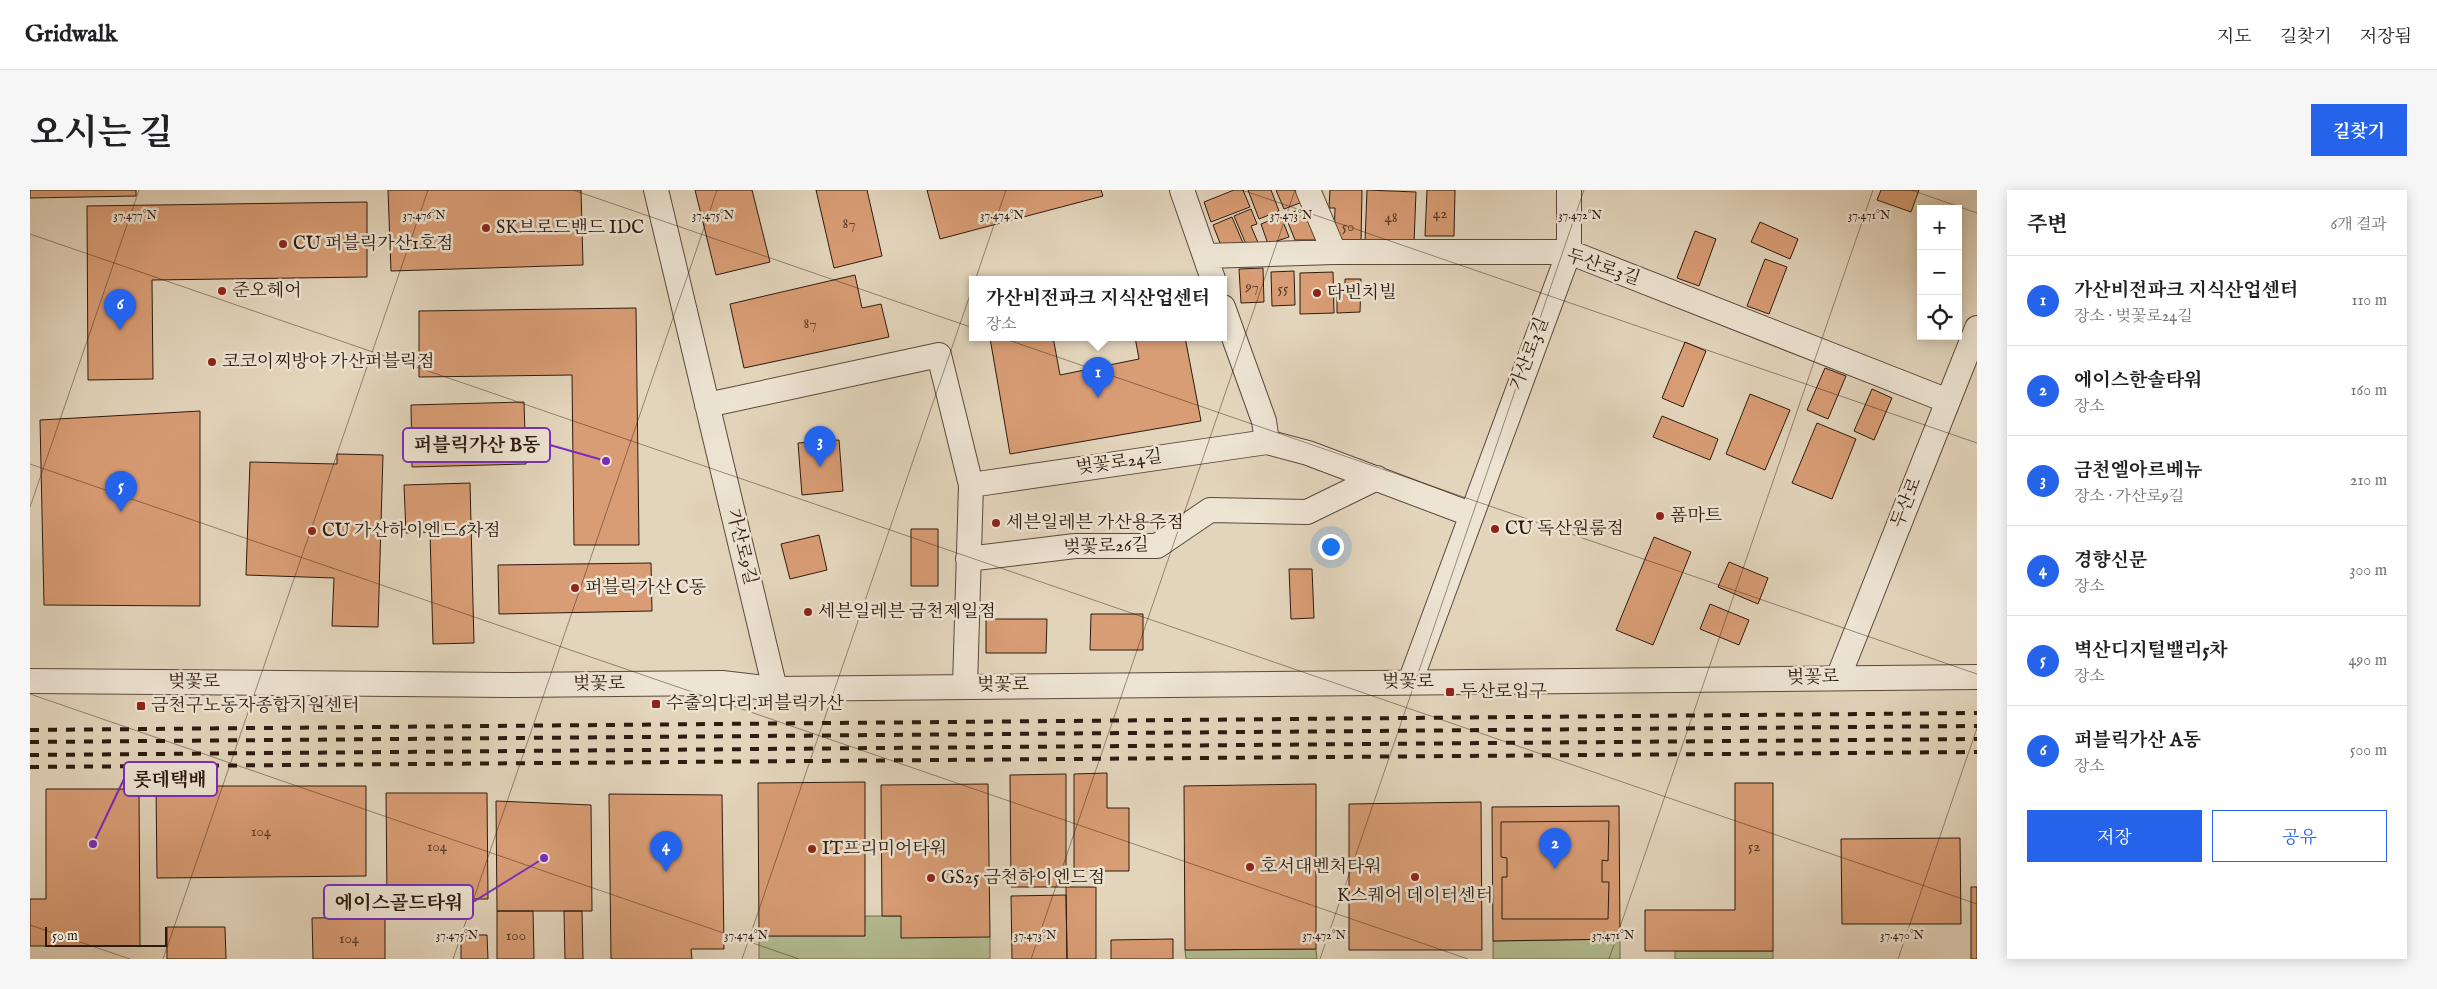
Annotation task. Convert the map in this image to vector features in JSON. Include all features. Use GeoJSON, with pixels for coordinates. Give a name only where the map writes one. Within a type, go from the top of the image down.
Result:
{"type":"FeatureCollection","features":[{"type":"Feature","properties":{"kind":"street","name":"가산로9길"},"geometry":{"type":"LineString","coordinates":[[656,190],[775,688]]}},
{"type":"Feature","properties":{"kind":"street"},"geometry":{"type":"LineString","coordinates":[[1182,190],[1212,276]]}},
{"type":"Feature","properties":{"kind":"street"},"geometry":{"type":"LineString","coordinates":[[1308,190],[1334,252]]}},
{"type":"Feature","properties":{"kind":"street","name":"가산로3길"},"geometry":{"type":"LineString","coordinates":[[1410,682],[1470,514],[1569,252],[1569,190]]}},
{"type":"Feature","properties":{"kind":"street","name":"두산로3길"},"geometry":{"type":"LineString","coordinates":[[1205,256],[1334,252],[1569,252],[1948,401]]}},
{"type":"Feature","properties":{"kind":"street"},"geometry":{"type":"LineString","coordinates":[[1227,318],[1264,421],[1267,442],[1308,453],[1470,514]]}},
{"type":"Feature","properties":{"kind":"street","name":"두산로"},"geometry":{"type":"LineString","coordinates":[[1838,678],[1977,328]]}},
{"type":"Feature","properties":{"kind":"street"},"geometry":{"type":"LineString","coordinates":[[707,406],[939,355],[971,485],[965,686]]}},
{"type":"Feature","properties":{"kind":"street","name":"벚꽃로24길"},"geometry":{"type":"LineString","coordinates":[[971,485],[1267,442]]}},
{"type":"Feature","properties":{"kind":"street","name":"벚꽃로26길"},"geometry":{"type":"LineString","coordinates":[[968,559],[1075,546],[1157,546],[1210,510],[1307,512],[1377,478]]}},
{"type":"Feature","properties":{"kind":"street","name":"벚꽃로"},"geometry":{"type":"LineString","coordinates":[[30,681],[504,685],[722,683],[775,688],[1977,677]]}},
{"type":"Feature","properties":{"kind":"green space"},"geometry":{"type":"Polygon","coordinates":[[[865,916],[901,916],[990,937],[990,959],[759,959],[759,936],[864,936],[865,916]]]}},
{"type":"Feature","properties":{"kind":"green space"},"geometry":{"type":"Polygon","coordinates":[[[1620,939],[1620,959],[1493,959],[1493,941],[1620,939]]]}},
{"type":"Feature","properties":{"kind":"green space"},"geometry":{"type":"Polygon","coordinates":[[[1316,949],[1317,959],[1186,959],[1185,950],[1316,949]]]}},
{"type":"Feature","properties":{"kind":"green space"},"geometry":{"type":"Polygon","coordinates":[[[1675,951],[1773,951],[1773,959],[1675,959],[1675,951]]]}},
{"type":"Feature","properties":{"kind":"building"},"geometry":{"type":"Polygon","coordinates":[[[30,190],[136,190],[136,196],[30,198],[30,190]]]}},
{"type":"Feature","properties":{"kind":"building","name":"SK브로드밴드 IDC"},"geometry":{"type":"Polygon","coordinates":[[[388,190],[581,190],[583,265],[391,271],[388,190]]]}},
{"type":"Feature","properties":{"kind":"building"},"geometry":{"type":"Polygon","coordinates":[[[695,190],[752,190],[770,262],[716,275],[695,190]]]}},
{"type":"Feature","properties":{"kind":"building"},"geometry":{"type":"Polygon","coordinates":[[[816,190],[867,190],[882,256],[834,268],[816,190]]]}},
{"type":"Feature","properties":{"kind":"building"},"geometry":{"type":"Polygon","coordinates":[[[927,190],[1101,190],[1103,196],[940,239],[927,190]]]}},
{"type":"Feature","properties":{"kind":"building"},"geometry":{"type":"Polygon","coordinates":[[[1234,190],[1243,190],[1250,207],[1211,222],[1204,202],[1234,190]]]}},
{"type":"Feature","properties":{"kind":"building"},"geometry":{"type":"Polygon","coordinates":[[[1248,190],[1271,190],[1279,211],[1259,219],[1248,190]]]}},
{"type":"Feature","properties":{"kind":"building"},"geometry":{"type":"Polygon","coordinates":[[[1276,190],[1300,190],[1305,201],[1284,209],[1276,190]]]}},
{"type":"Feature","properties":{"kind":"building"},"geometry":{"type":"Polygon","coordinates":[[[1330,190],[1362,190],[1361,243],[1334,243],[1335,208],[1329,208],[1330,190]]]}},
{"type":"Feature","properties":{"kind":"building"},"geometry":{"type":"Polygon","coordinates":[[[1367,190],[1416,192],[1414,243],[1365,242],[1367,190]]]}},
{"type":"Feature","properties":{"kind":"building"},"geometry":{"type":"Polygon","coordinates":[[[1427,190],[1455,190],[1454,236],[1425,236],[1427,190]]]}},
{"type":"Feature","properties":{"kind":"building"},"geometry":{"type":"Polygon","coordinates":[[[1881,190],[1919,190],[1911,212],[1877,200],[1881,190]]]}},
{"type":"Feature","properties":{"kind":"building"},"geometry":{"type":"Polygon","coordinates":[[[367,202],[367,277],[152,280],[153,379],[88,380],[87,206],[367,202]]]}},
{"type":"Feature","properties":{"kind":"building"},"geometry":{"type":"Polygon","coordinates":[[[1304,208],[1317,240],[1295,240],[1285,215],[1304,208]]]}},
{"type":"Feature","properties":{"kind":"building"},"geometry":{"type":"Polygon","coordinates":[[[1251,209],[1257,224],[1251,226],[1259,245],[1248,249],[1234,216],[1251,209]]]}},
{"type":"Feature","properties":{"kind":"building"},"geometry":{"type":"Polygon","coordinates":[[[1281,216],[1289,237],[1268,244],[1261,224],[1281,216]]]}},
{"type":"Feature","properties":{"kind":"building"},"geometry":{"type":"Polygon","coordinates":[[[1232,217],[1243,243],[1229,248],[1220,243],[1213,225],[1232,217]]]}},
{"type":"Feature","properties":{"kind":"building"},"geometry":{"type":"Polygon","coordinates":[[[1760,222],[1798,239],[1790,259],[1751,242],[1760,222]]]}},
{"type":"Feature","properties":{"kind":"building"},"geometry":{"type":"Polygon","coordinates":[[[1695,231],[1716,239],[1699,286],[1677,278],[1695,231]]]}},
{"type":"Feature","properties":{"kind":"building"},"geometry":{"type":"Polygon","coordinates":[[[1765,259],[1787,267],[1769,314],[1747,306],[1765,259]]]}},
{"type":"Feature","properties":{"kind":"building"},"geometry":{"type":"Polygon","coordinates":[[[1263,268],[1264,302],[1241,303],[1239,269],[1263,268]]]}},
{"type":"Feature","properties":{"kind":"building"},"geometry":{"type":"Polygon","coordinates":[[[1294,271],[1295,305],[1272,306],[1271,272],[1294,271]]]}},
{"type":"Feature","properties":{"kind":"building","name":"다빈치빌"},"geometry":{"type":"Polygon","coordinates":[[[1333,272],[1334,313],[1300,314],[1300,273],[1333,272]]]}},
{"type":"Feature","properties":{"kind":"building"},"geometry":{"type":"Polygon","coordinates":[[[855,275],[862,308],[881,304],[889,337],[744,368],[730,304],[855,275]]]}},
{"type":"Feature","properties":{"kind":"building"},"geometry":{"type":"Polygon","coordinates":[[[1345,279],[1361,279],[1360,312],[1337,313],[1337,289],[1345,289],[1345,279]]]}},
{"type":"Feature","properties":{"kind":"building"},"geometry":{"type":"Polygon","coordinates":[[[636,308],[639,545],[574,545],[572,375],[419,377],[419,311],[636,308]]]}},
{"type":"Feature","properties":{"kind":"building"},"geometry":{"type":"Polygon","coordinates":[[[991,341],[1054,341],[1060,375],[1139,359],[1136,341],[1186,341],[1201,421],[1010,454],[991,341]]]}},
{"type":"Feature","properties":{"kind":"building"},"geometry":{"type":"Polygon","coordinates":[[[1685,342],[1706,351],[1683,407],[1662,398],[1685,342]]]}},
{"type":"Feature","properties":{"kind":"building"},"geometry":{"type":"Polygon","coordinates":[[[1825,368],[1846,376],[1828,419],[1807,410],[1825,368]]]}},
{"type":"Feature","properties":{"kind":"building"},"geometry":{"type":"Polygon","coordinates":[[[1872,389],[1892,398],[1874,440],[1854,431],[1872,389]]]}},
{"type":"Feature","properties":{"kind":"building"},"geometry":{"type":"Polygon","coordinates":[[[1750,394],[1790,410],[1765,470],[1726,454],[1750,394]]]}},
{"type":"Feature","properties":{"kind":"building"},"geometry":{"type":"Polygon","coordinates":[[[524,402],[526,464],[412,467],[411,405],[524,402]]]}},
{"type":"Feature","properties":{"kind":"building"},"geometry":{"type":"Polygon","coordinates":[[[200,411],[200,606],[44,605],[40,420],[200,411]]]}},
{"type":"Feature","properties":{"kind":"building"},"geometry":{"type":"Polygon","coordinates":[[[1662,416],[1718,439],[1710,460],[1653,437],[1662,416]]]}},
{"type":"Feature","properties":{"kind":"building"},"geometry":{"type":"Polygon","coordinates":[[[1817,423],[1856,439],[1832,499],[1792,483],[1817,423]]]}},
{"type":"Feature","properties":{"kind":"building"},"geometry":{"type":"Polygon","coordinates":[[[839,440],[843,491],[802,495],[798,443],[839,440]]]}},
{"type":"Feature","properties":{"kind":"building"},"geometry":{"type":"Polygon","coordinates":[[[337,454],[383,455],[378,627],[332,626],[334,578],[246,575],[250,462],[337,464],[337,454]]]}},
{"type":"Feature","properties":{"kind":"building"},"geometry":{"type":"Polygon","coordinates":[[[470,483],[474,643],[433,644],[430,532],[406,533],[404,485],[470,483]]]}},
{"type":"Feature","properties":{"kind":"building"},"geometry":{"type":"Polygon","coordinates":[[[911,529],[938,529],[938,586],[911,586],[911,529]]]}},
{"type":"Feature","properties":{"kind":"building"},"geometry":{"type":"Polygon","coordinates":[[[819,535],[827,570],[790,579],[781,544],[819,535]]]}},
{"type":"Feature","properties":{"kind":"building"},"geometry":{"type":"Polygon","coordinates":[[[1654,537],[1691,552],[1653,645],[1616,630],[1654,537]]]}},
{"type":"Feature","properties":{"kind":"building"},"geometry":{"type":"Polygon","coordinates":[[[1729,562],[1768,578],[1758,604],[1718,587],[1729,562]]]}},
{"type":"Feature","properties":{"kind":"building","name":"퍼블릭가산 C동"},"geometry":{"type":"Polygon","coordinates":[[[651,563],[652,611],[499,614],[498,565],[651,563]]]}},
{"type":"Feature","properties":{"kind":"building"},"geometry":{"type":"Polygon","coordinates":[[[1289,569],[1312,569],[1314,618],[1291,619],[1289,569]]]}},
{"type":"Feature","properties":{"kind":"building"},"geometry":{"type":"Polygon","coordinates":[[[1710,604],[1749,620],[1739,645],[1700,629],[1710,604]]]}},
{"type":"Feature","properties":{"kind":"building"},"geometry":{"type":"Polygon","coordinates":[[[1091,614],[1143,614],[1143,650],[1090,650],[1091,614]]]}},
{"type":"Feature","properties":{"kind":"building"},"geometry":{"type":"Polygon","coordinates":[[[986,619],[1047,619],[1046,653],[986,653],[986,619]]]}},
{"type":"Feature","properties":{"kind":"building"},"geometry":{"type":"Polygon","coordinates":[[[1107,773],[1107,808],[1129,808],[1129,871],[1074,871],[1074,774],[1107,773]]]}},
{"type":"Feature","properties":{"kind":"building"},"geometry":{"type":"Polygon","coordinates":[[[1066,774],[1066,887],[1011,887],[1010,775],[1066,774]]]}},
{"type":"Feature","properties":{"kind":"building","name":"IT프리미어타워"},"geometry":{"type":"Polygon","coordinates":[[[865,782],[865,936],[759,936],[758,783],[865,782]]]}},
{"type":"Feature","properties":{"kind":"building"},"geometry":{"type":"Polygon","coordinates":[[[1735,783],[1773,783],[1773,951],[1645,951],[1645,910],[1735,910],[1735,783]]]}},
{"type":"Feature","properties":{"kind":"building"},"geometry":{"type":"Polygon","coordinates":[[[988,784],[990,937],[901,938],[901,916],[882,916],[881,785],[988,784]]]}},
{"type":"Feature","properties":{"kind":"building","name":"호서대벤처타워"},"geometry":{"type":"Polygon","coordinates":[[[1316,784],[1316,949],[1185,950],[1184,786],[1316,784]]]}},
{"type":"Feature","properties":{"kind":"building"},"geometry":{"type":"Polygon","coordinates":[[[156,786],[366,786],[366,876],[157,878],[156,786]]]}},
{"type":"Feature","properties":{"kind":"building"},"geometry":{"type":"Polygon","coordinates":[[[46,789],[139,789],[140,946],[30,946],[30,899],[46,899],[46,789]]]}},
{"type":"Feature","properties":{"kind":"building"},"geometry":{"type":"Polygon","coordinates":[[[386,793],[487,793],[488,899],[387,899],[386,793]]]}},
{"type":"Feature","properties":{"kind":"building"},"geometry":{"type":"Polygon","coordinates":[[[609,794],[722,795],[724,949],[691,949],[692,959],[611,959],[609,794]]]}},
{"type":"Feature","properties":{"kind":"building"},"geometry":{"type":"Polygon","coordinates":[[[496,801],[591,805],[592,911],[497,911],[496,801]]]}},
{"type":"Feature","properties":{"kind":"building","name":"K스퀘어 데이터센터"},"geometry":{"type":"Polygon","coordinates":[[[1481,802],[1482,950],[1349,950],[1349,804],[1481,802]]]}},
{"type":"Feature","properties":{"kind":"building"},"geometry":{"type":"Polygon","coordinates":[[[1619,806],[1620,939],[1493,941],[1492,807],[1619,806]]]}},
{"type":"Feature","properties":{"kind":"building"},"geometry":{"type":"Polygon","coordinates":[[[1609,821],[1608,861],[1602,860],[1602,882],[1609,882],[1608,919],[1502,919],[1502,877],[1507,877],[1507,858],[1501,857],[1501,822],[1609,821]]]}},
{"type":"Feature","properties":{"kind":"building"},"geometry":{"type":"Polygon","coordinates":[[[1960,838],[1961,924],[1842,924],[1841,839],[1960,838]]]}},
{"type":"Feature","properties":{"kind":"building"},"geometry":{"type":"Polygon","coordinates":[[[1066,887],[1096,887],[1096,959],[1067,959],[1066,887]]]}},
{"type":"Feature","properties":{"kind":"building"},"geometry":{"type":"Polygon","coordinates":[[[1971,887],[1977,887],[1977,959],[1971,959],[1971,887]]]}},
{"type":"Feature","properties":{"kind":"building"},"geometry":{"type":"Polygon","coordinates":[[[1066,895],[1067,959],[1012,959],[1011,896],[1066,895]]]}},
{"type":"Feature","properties":{"kind":"building"},"geometry":{"type":"Polygon","coordinates":[[[497,911],[533,911],[534,959],[497,959],[497,911]]]}},
{"type":"Feature","properties":{"kind":"building"},"geometry":{"type":"Polygon","coordinates":[[[564,911],[582,911],[583,959],[565,959],[564,911]]]}},
{"type":"Feature","properties":{"kind":"building"},"geometry":{"type":"Polygon","coordinates":[[[385,917],[385,959],[313,959],[312,918],[385,917]]]}},
{"type":"Feature","properties":{"kind":"building"},"geometry":{"type":"Polygon","coordinates":[[[167,927],[225,927],[226,959],[167,959],[167,927]]]}},
{"type":"Feature","properties":{"kind":"building"},"geometry":{"type":"Polygon","coordinates":[[[461,935],[487,935],[488,959],[461,959],[461,935]]]}},
{"type":"Feature","properties":{"kind":"building"},"geometry":{"type":"Polygon","coordinates":[[[1173,939],[1173,959],[1111,959],[1111,940],[1173,939]]]}},
{"type":"Feature","properties":{"kind":"railway"},"geometry":{"type":"LineString","coordinates":[[30,730],[1977,713]]}},
{"type":"Feature","properties":{"kind":"railway"},"geometry":{"type":"LineString","coordinates":[[30,742],[1977,726]]}},
{"type":"Feature","properties":{"kind":"railway"},"geometry":{"type":"LineString","coordinates":[[30,755],[1977,739]]}},
{"type":"Feature","properties":{"kind":"railway"},"geometry":{"type":"LineString","coordinates":[[30,767],[1977,752]]}},
{"type":"Feature","properties":{"kind":"place","name":"SK브로드밴드 IDC"},"geometry":{"type":"Point","coordinates":[486,228]}},
{"type":"Feature","properties":{"kind":"place","name":"CU 퍼블릭가산1호점"},"geometry":{"type":"Point","coordinates":[283,244]}},
{"type":"Feature","properties":{"kind":"place","name":"준오헤어"},"geometry":{"type":"Point","coordinates":[222,291]}},
{"type":"Feature","properties":{"kind":"place","name":"다빈치빌"},"geometry":{"type":"Point","coordinates":[1317,293]}},
{"type":"Feature","properties":{"kind":"place","name":"퍼블릭가산 A동"},"geometry":{"type":"Point","coordinates":[120,330]}},
{"type":"Feature","properties":{"kind":"place","name":"코코이찌방야 가산퍼블릭점"},"geometry":{"type":"Point","coordinates":[212,362]}},
{"type":"Feature","properties":{"kind":"place","name":"가산비전파크 지식산업센터"},"geometry":{"type":"Point","coordinates":[1098,398]}},
{"type":"Feature","properties":{"kind":"place","name":"퍼블릭가산 B동"},"geometry":{"type":"Point","coordinates":[606,461]}},
{"type":"Feature","properties":{"kind":"place","name":"금천엘아르베뉴"},"geometry":{"type":"Point","coordinates":[820,467]}},
{"type":"Feature","properties":{"kind":"place","name":"벽산디지털밸리5차"},"geometry":{"type":"Point","coordinates":[121,512]}},
{"type":"Feature","properties":{"kind":"place","name":"폼마트"},"geometry":{"type":"Point","coordinates":[1660,516]}},
{"type":"Feature","properties":{"kind":"place","name":"세븐일레븐 가산용주점"},"geometry":{"type":"Point","coordinates":[996,523]}},
{"type":"Feature","properties":{"kind":"place","name":"CU 독산원룸점"},"geometry":{"type":"Point","coordinates":[1495,529]}},
{"type":"Feature","properties":{"kind":"place","name":"CU 가산하이엔드6차점"},"geometry":{"type":"Point","coordinates":[312,531]}},
{"type":"Feature","properties":{"kind":"place","name":"퍼블릭가산 C동"},"geometry":{"type":"Point","coordinates":[575,588]}},
{"type":"Feature","properties":{"kind":"place","name":"세븐일레븐 금천제일점"},"geometry":{"type":"Point","coordinates":[808,612]}},
{"type":"Feature","properties":{"kind":"place","name":"두산로입구"},"geometry":{"type":"Point","coordinates":[1450,692]}},
{"type":"Feature","properties":{"kind":"place","name":"수출의다리.퍼블릭가산"},"geometry":{"type":"Point","coordinates":[656,704]}},
{"type":"Feature","properties":{"kind":"place","name":"금천구노동자종합지원센터"},"geometry":{"type":"Point","coordinates":[141,706]}},
{"type":"Feature","properties":{"kind":"place","name":"롯데택배"},"geometry":{"type":"Point","coordinates":[93,844]}},
{"type":"Feature","properties":{"kind":"place","name":"IT프리미어타워"},"geometry":{"type":"Point","coordinates":[812,849]}},
{"type":"Feature","properties":{"kind":"place","name":"에이스골드타워"},"geometry":{"type":"Point","coordinates":[544,858]}},
{"type":"Feature","properties":{"kind":"place","name":"호서대벤처타워"},"geometry":{"type":"Point","coordinates":[1250,867]}},
{"type":"Feature","properties":{"kind":"place","name":"에이스한솔타워"},"geometry":{"type":"Point","coordinates":[1555,869]}},
{"type":"Feature","properties":{"kind":"place","name":"경향신문"},"geometry":{"type":"Point","coordinates":[666,872]}},
{"type":"Feature","properties":{"kind":"place","name":"K스퀘어 데이터센터"},"geometry":{"type":"Point","coordinates":[1415,877]}},
{"type":"Feature","properties":{"kind":"place","name":"GS25 금천하이엔드점"},"geometry":{"type":"Point","coordinates":[931,878]}}]}
